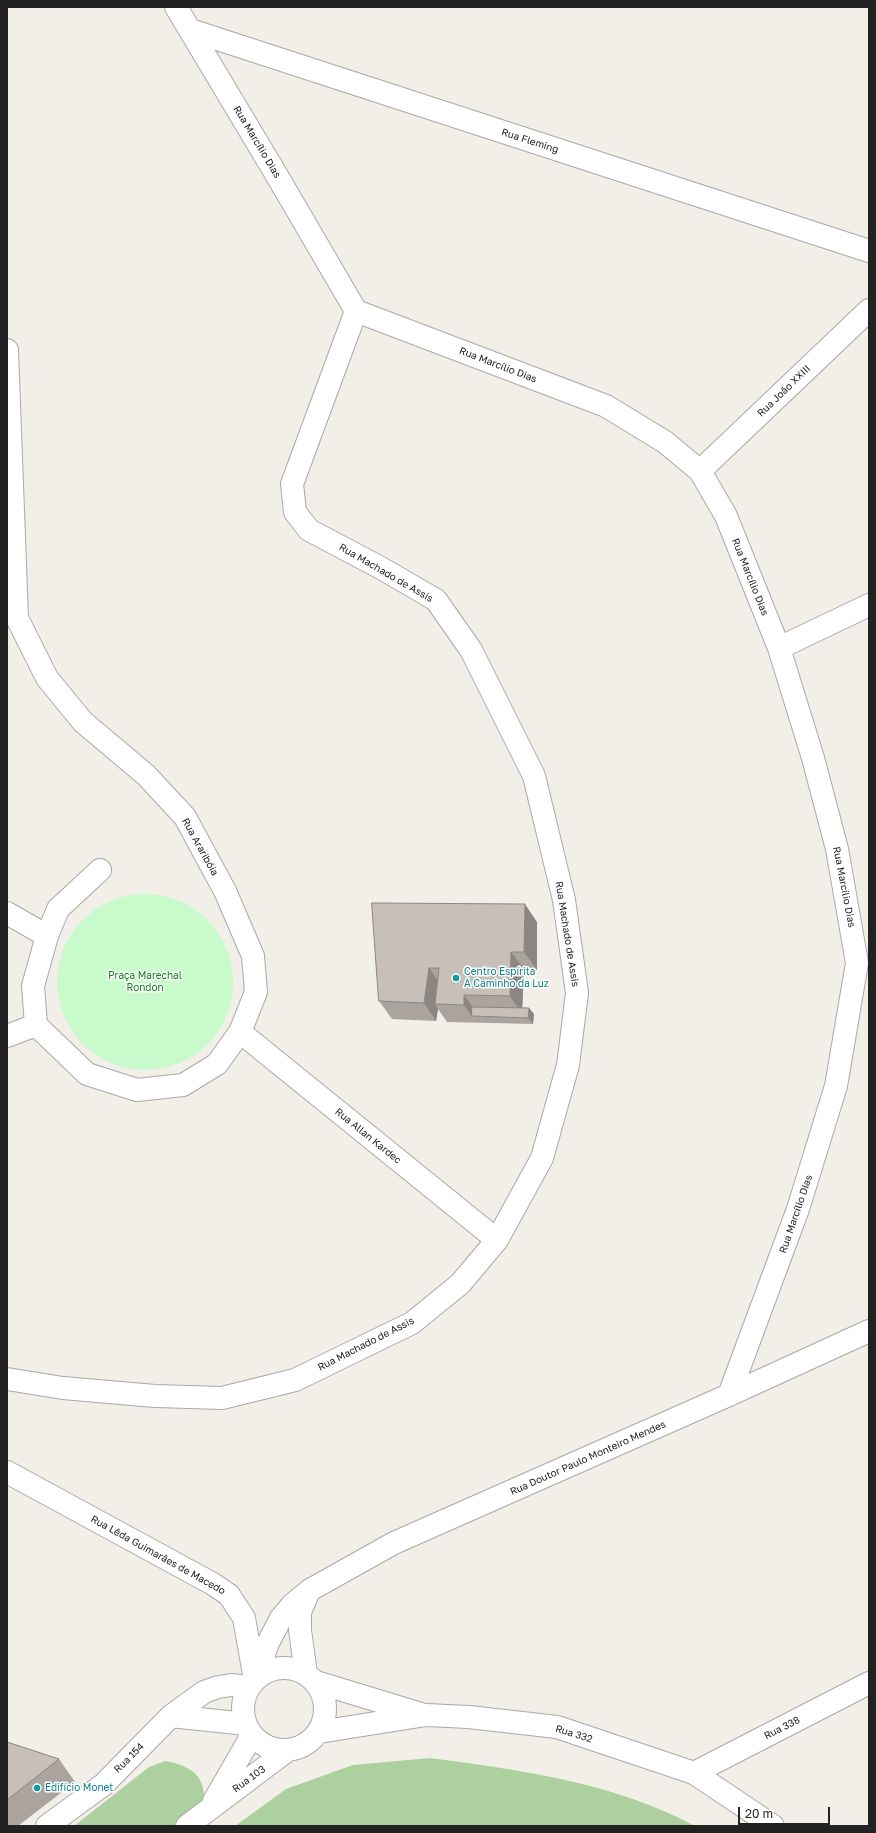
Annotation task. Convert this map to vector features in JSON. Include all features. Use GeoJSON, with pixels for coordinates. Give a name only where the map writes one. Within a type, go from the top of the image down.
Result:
{"type":"FeatureCollection","features":[{"type":"Feature","properties":{"kind":"street","name":"Rua Marcílio Dias"},"geometry":{"type":"LineString","coordinates":[[176,7],[356,311],[606,406],[665,442],[700,471],[726,516],[779,648],[813,758],[837,849],[863,960],[836,1086],[798,1209],[729,1395]]}},
{"type":"Feature","properties":{"kind":"street","name":"Rua Fleming"},"geometry":{"type":"LineString","coordinates":[[190,30],[869,251]]}},
{"type":"Feature","properties":{"kind":"street","name":"Rua João XXIII"},"geometry":{"type":"LineString","coordinates":[[700,471],[869,310]]}},
{"type":"Feature","properties":{"kind":"street","name":"Rua Machado de Assis"},"geometry":{"type":"LineString","coordinates":[[7,1379],[63,1388],[147,1396],[222,1398],[295,1380],[412,1323],[460,1284],[497,1240],[542,1158],[568,1064],[577,993],[564,900],[534,776],[471,650],[436,600],[381,568],[309,530],[295,512],[292,484],[356,311]]}},
{"type":"Feature","properties":{"kind":"street","name":"Rua Araribóia"},"geometry":{"type":"LineString","coordinates":[[7,350],[17,618],[48,678],[83,722],[146,776],[185,817],[225,891],[253,956],[256,992],[240,1032],[217,1064],[183,1085],[137,1090],[87,1074],[36,1025]]}},
{"type":"Feature","properties":{"kind":"street"},"geometry":{"type":"LineString","coordinates":[[779,648],[869,605]]}},
{"type":"Feature","properties":{"kind":"street"},"geometry":{"type":"LineString","coordinates":[[7,1036],[36,1025],[33,986],[47,936],[58,910],[100,870]]}},
{"type":"Feature","properties":{"kind":"street"},"geometry":{"type":"LineString","coordinates":[[7,913],[47,936]]}},
{"type":"Feature","properties":{"kind":"street","name":"Rua Allan Kardec"},"geometry":{"type":"LineString","coordinates":[[240,1032],[497,1240]]}},
{"type":"Feature","properties":{"kind":"street","name":"Rua Doutor Paulo Monteiro Mendes"},"geometry":{"type":"LineString","coordinates":[[254,1682],[268,1645],[281,1618],[292,1605],[310,1590],[394,1543],[869,1332]]}},
{"type":"Feature","properties":{"kind":"street","name":"Rua Lêda Guimarães de Macedo"},"geometry":{"type":"LineString","coordinates":[[7,1472],[213,1584],[229,1595],[244,1618],[254,1682]]}},
{"type":"Feature","properties":{"kind":"street"},"geometry":{"type":"LineString","coordinates":[[310,1590],[300,1612],[300,1630],[311,1678]]}},
{"type":"Feature","properties":{"kind":"street"},"geometry":{"type":"LineString","coordinates":[[281,1668],[294,1669],[311,1678],[323,1693],[326,1706],[325,1719],[319,1732],[310,1742],[299,1748],[277,1750],[267,1747],[249,1729],[243,1712],[244,1699],[254,1682],[268,1671],[281,1668]]}},
{"type":"Feature","properties":{"kind":"street","name":"Rua 332"},"geometry":{"type":"LineString","coordinates":[[311,1678],[426,1716]]}},
{"type":"Feature","properties":{"kind":"street","name":"Rua 154"},"geometry":{"type":"LineString","coordinates":[[47,1826],[103,1785],[171,1716],[204,1692],[218,1687],[254,1682]]}},
{"type":"Feature","properties":{"kind":"street","name":"Rua 338"},"geometry":{"type":"LineString","coordinates":[[694,1773],[869,1683]]}},
{"type":"Feature","properties":{"kind":"street"},"geometry":{"type":"LineString","coordinates":[[171,1716],[249,1729]]}},
{"type":"Feature","properties":{"kind":"street","name":"Rua 332"},"geometry":{"type":"LineString","coordinates":[[319,1732],[426,1716],[469,1718],[558,1728],[694,1773],[773,1826]]}},
{"type":"Feature","properties":{"kind":"street","name":"Rua 103"},"geometry":{"type":"LineString","coordinates":[[210,1808],[249,1729]]}},
{"type":"Feature","properties":{"kind":"street","name":"Rua 103"},"geometry":{"type":"LineString","coordinates":[[186,1826],[288,1750]]}},
{"type":"Feature","properties":{"kind":"green space","name":"Praça Marechal Rondon"},"geometry":{"type":"Polygon","coordinates":[[[154,894],[179,900],[187,904],[201,914],[213,926],[227,948],[232,965],[232,999],[227,1016],[213,1038],[201,1050],[179,1064],[162,1069],[136,1070],[111,1064],[103,1060],[89,1050],[77,1038],[63,1016],[58,999],[57,973],[63,948],[67,940],[77,926],[89,914],[111,900],[128,895],[154,894]]]}},
{"type":"Feature","properties":{"kind":"green space"},"geometry":{"type":"Polygon","coordinates":[[[430,1758],[532,1773],[599,1788],[632,1798],[695,1826],[235,1826],[286,1789],[353,1765],[430,1758]]]}},
{"type":"Feature","properties":{"kind":"green space"},"geometry":{"type":"Polygon","coordinates":[[[165,1761],[178,1764],[194,1772],[203,1788],[204,1798],[200,1806],[194,1813],[177,1826],[74,1826],[149,1767],[165,1761]]]}},
{"type":"Feature","properties":{"kind":"building","name":"Centro Espírita A Caminho da Luz"},"geometry":{"type":"Polygon","coordinates":[[[372,903],[525,904],[524,952],[511,952],[510,996],[464,995],[464,1005],[435,1004],[439,968],[429,968],[424,1003],[379,1001],[372,903]]]}},
{"type":"Feature","properties":{"kind":"building"},"geometry":{"type":"Polygon","coordinates":[[[472,1007],[529,1008],[528,1018],[472,1016],[472,1007]]]}},
{"type":"Feature","properties":{"kind":"building"},"geometry":{"type":"Polygon","coordinates":[[[7,1742],[59,1759],[7,1800],[7,1742]]]}},
{"type":"Feature","properties":{"kind":"place","name":"Centro Espírita A Caminho da Luz"},"geometry":{"type":"Point","coordinates":[456,978]}},
{"type":"Feature","properties":{"kind":"place","name":"Edifício Monet"},"geometry":{"type":"Point","coordinates":[37,1788]}}]}
